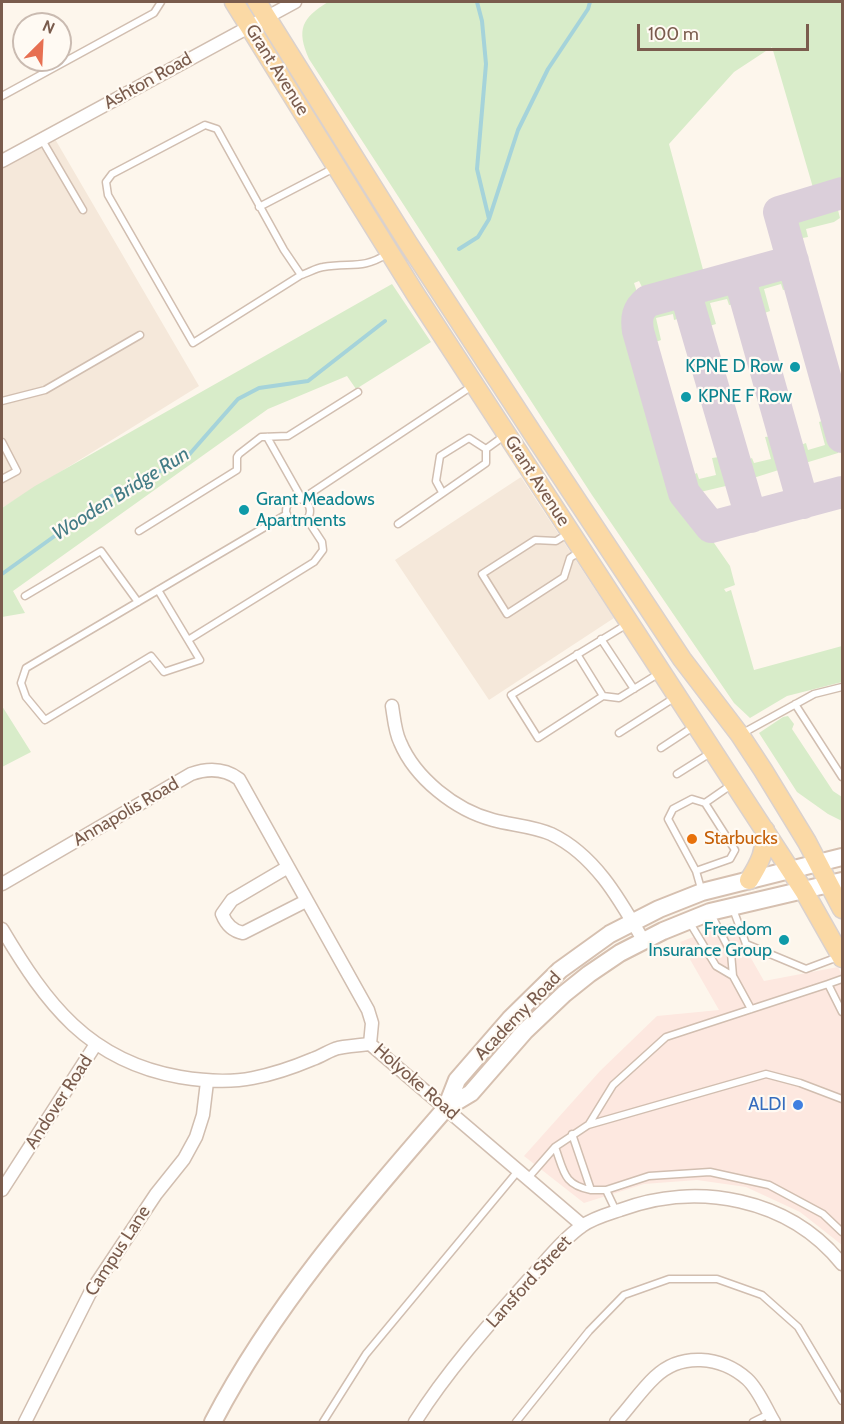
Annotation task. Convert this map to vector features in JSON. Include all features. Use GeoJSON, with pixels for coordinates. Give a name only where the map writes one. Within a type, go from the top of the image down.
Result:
{"type":"FeatureCollection","features":[{"type":"Feature","properties":{"kind":"main road","name":"Grant Avenue"},"geometry":{"type":"LineString","coordinates":[[234,2],[416,295],[791,870],[842,957]]}},
{"type":"Feature","properties":{"kind":"main road","name":"Grant Avenue"},"geometry":{"type":"LineString","coordinates":[[261,9],[408,243],[649,609],[682,659],[740,735],[785,804],[817,862],[835,882],[843,909]]}},
{"type":"Feature","properties":{"kind":"main road"},"geometry":{"type":"LineString","coordinates":[[390,252],[408,243]]}},
{"type":"Feature","properties":{"kind":"main road"},"geometry":{"type":"LineString","coordinates":[[629,622],[649,609]]}},
{"type":"Feature","properties":{"kind":"main road"},"geometry":{"type":"LineString","coordinates":[[661,672],[682,659]]}},
{"type":"Feature","properties":{"kind":"main road"},"geometry":{"type":"LineString","coordinates":[[749,880],[762,858],[766,843],[765,830]]}},
{"type":"Feature","properties":{"kind":"main road","name":"Academy Road"},"geometry":{"type":"LineString","coordinates":[[213,1422],[245,1364],[308,1272],[446,1108],[457,1080],[535,993],[585,951],[633,922],[702,892],[843,856]]}},
{"type":"Feature","properties":{"kind":"main road","name":"Academy Road"},"geometry":{"type":"LineString","coordinates":[[446,1108],[471,1093],[525,1031],[564,994],[589,974],[643,940],[710,912],[835,882]]}},
{"type":"Feature","properties":{"kind":"street","name":"Ashton Road"},"geometry":{"type":"LineString","coordinates":[[2,161],[248,25],[261,9],[295,2]]}},
{"type":"Feature","properties":{"kind":"street"},"geometry":{"type":"LineString","coordinates":[[392,706],[398,740],[410,762],[426,781],[472,812],[490,819],[550,834],[573,849],[598,871],[621,902],[643,940]]}},
{"type":"Feature","properties":{"kind":"street","name":"Annapolis Road"},"geometry":{"type":"LineString","coordinates":[[2,884],[191,774],[216,769],[233,775],[247,794]]}},
{"type":"Feature","properties":{"kind":"street","name":"Holyoke Road"},"geometry":{"type":"LineString","coordinates":[[247,794],[368,1010],[372,1023],[370,1044],[582,1225]]}},
{"type":"Feature","properties":{"kind":"street"},"geometry":{"type":"LineString","coordinates":[[288,867],[232,900],[222,914],[225,921],[235,932],[243,933],[306,901]]}},
{"type":"Feature","properties":{"kind":"street"},"geometry":{"type":"LineString","coordinates":[[2,928],[39,988],[68,1021],[96,1044],[139,1066],[169,1075],[207,1082],[249,1079],[283,1071],[337,1048],[370,1044]]}},
{"type":"Feature","properties":{"kind":"street","name":"Andover Road"},"geometry":{"type":"LineString","coordinates":[[2,1190],[96,1044]]}},
{"type":"Feature","properties":{"kind":"street","name":"Campus Lane"},"geometry":{"type":"LineString","coordinates":[[26,1422],[90,1293],[156,1194],[184,1159],[196,1137],[203,1115],[207,1082]]}},
{"type":"Feature","properties":{"kind":"street","name":"Lansford Street"},"geometry":{"type":"LineString","coordinates":[[415,1422],[511,1300],[559,1246],[582,1225],[616,1211],[659,1198],[684,1196],[737,1200],[772,1211],[802,1227],[835,1254],[843,1264]]}},
{"type":"Feature","properties":{"kind":"street"},"geometry":{"type":"LineString","coordinates":[[616,1422],[655,1377],[667,1367],[684,1361],[709,1360],[731,1368],[748,1380],[771,1418]]}},
{"type":"Feature","properties":{"kind":"lane"},"geometry":{"type":"LineString","coordinates":[[2,96],[154,13],[161,2]]}},
{"type":"Feature","properties":{"kind":"lane"},"geometry":{"type":"LineString","coordinates":[[301,276],[259,207],[217,129],[205,125],[112,174],[106,182],[108,195],[193,343],[301,276],[322,267],[359,266],[374,262],[390,252]]}},
{"type":"Feature","properties":{"kind":"lane"},"geometry":{"type":"LineString","coordinates":[[42,139],[83,210]]}},
{"type":"Feature","properties":{"kind":"lane"},"geometry":{"type":"LineString","coordinates":[[259,207],[337,166]]}},
{"type":"Feature","properties":{"kind":"lane"},"geometry":{"type":"LineString","coordinates":[[2,401],[45,390],[140,334]]}},
{"type":"Feature","properties":{"kind":"lane"},"geometry":{"type":"LineString","coordinates":[[307,519],[294,522],[287,514],[289,502],[302,499],[474,384]]}},
{"type":"Feature","properties":{"kind":"lane"},"geometry":{"type":"LineString","coordinates":[[139,531],[237,470],[239,454],[261,437],[288,436],[358,392]]}},
{"type":"Feature","properties":{"kind":"lane"},"geometry":{"type":"LineString","coordinates":[[486,449],[507,434]]}},
{"type":"Feature","properties":{"kind":"lane"},"geometry":{"type":"LineString","coordinates":[[267,437],[302,499],[309,506],[307,519]]}},
{"type":"Feature","properties":{"kind":"lane"},"geometry":{"type":"LineString","coordinates":[[442,492],[436,482],[440,456],[469,438],[486,449]]}},
{"type":"Feature","properties":{"kind":"lane"},"geometry":{"type":"LineString","coordinates":[[2,442],[17,471],[2,479]]}},
{"type":"Feature","properties":{"kind":"lane"},"geometry":{"type":"LineString","coordinates":[[398,524],[486,463],[486,449]]}},
{"type":"Feature","properties":{"kind":"lane"},"geometry":{"type":"LineString","coordinates":[[158,590],[200,660],[164,672],[151,656],[45,720],[26,697],[21,683],[26,668],[158,590],[287,514]]}},
{"type":"Feature","properties":{"kind":"lane"},"geometry":{"type":"LineString","coordinates":[[188,640],[314,562],[323,550],[322,542],[307,519]]}},
{"type":"Feature","properties":{"kind":"lane"},"geometry":{"type":"LineString","coordinates":[[571,532],[556,540],[535,540],[482,574],[507,614],[564,577],[570,558],[582,550]]}},
{"type":"Feature","properties":{"kind":"lane"},"geometry":{"type":"LineString","coordinates":[[25,596],[101,551],[138,602]]}},
{"type":"Feature","properties":{"kind":"lane"},"geometry":{"type":"LineString","coordinates":[[629,622],[511,694],[538,738],[603,696],[619,698],[661,672]]}},
{"type":"Feature","properties":{"kind":"lane"},"geometry":{"type":"LineString","coordinates":[[601,639],[634,689]]}},
{"type":"Feature","properties":{"kind":"lane"},"geometry":{"type":"LineString","coordinates":[[577,654],[603,696]]}},
{"type":"Feature","properties":{"kind":"lane"},"geometry":{"type":"LineString","coordinates":[[740,735],[814,694],[843,687]]}},
{"type":"Feature","properties":{"kind":"lane"},"geometry":{"type":"LineString","coordinates":[[619,733],[677,696]]}},
{"type":"Feature","properties":{"kind":"lane"},"geometry":{"type":"LineString","coordinates":[[795,704],[843,777]]}},
{"type":"Feature","properties":{"kind":"lane"},"geometry":{"type":"LineString","coordinates":[[661,748],[696,725]]}},
{"type":"Feature","properties":{"kind":"lane"},"geometry":{"type":"LineString","coordinates":[[677,774],[713,751]]}},
{"type":"Feature","properties":{"kind":"lane"},"geometry":{"type":"LineString","coordinates":[[705,803],[734,783]]}},
{"type":"Feature","properties":{"kind":"lane"},"geometry":{"type":"LineString","coordinates":[[696,871],[730,859],[735,850],[705,803],[692,799],[673,810],[668,819],[696,871],[702,892]]}},
{"type":"Feature","properties":{"kind":"lane"},"geometry":{"type":"LineString","coordinates":[[731,906],[746,944],[806,969],[842,957]]}},
{"type":"Feature","properties":{"kind":"lane"},"geometry":{"type":"LineString","coordinates":[[710,912],[731,953],[733,976],[751,1009]]}},
{"type":"Feature","properties":{"kind":"lane"},"geometry":{"type":"LineString","coordinates":[[688,920],[716,966],[733,976]]}},
{"type":"Feature","properties":{"kind":"lane"},"geometry":{"type":"LineString","coordinates":[[588,1125],[613,1085],[666,1037],[843,979]]}},
{"type":"Feature","properties":{"kind":"lane"},"geometry":{"type":"LineString","coordinates":[[828,984],[843,1012]]}},
{"type":"Feature","properties":{"kind":"lane"},"geometry":{"type":"LineString","coordinates":[[323,1422],[366,1354],[523,1174],[572,1134],[588,1125],[766,1074],[800,1083],[843,1099]]}},
{"type":"Feature","properties":{"kind":"lane"},"geometry":{"type":"LineString","coordinates":[[572,1134],[591,1190]]}},
{"type":"Feature","properties":{"kind":"lane"},"geometry":{"type":"LineString","coordinates":[[555,1147],[567,1178],[577,1188],[606,1190],[649,1176],[710,1172],[769,1185],[823,1214],[843,1232]]}},
{"type":"Feature","properties":{"kind":"lane"},"geometry":{"type":"LineString","coordinates":[[606,1190],[616,1211]]}},
{"type":"Feature","properties":{"kind":"lane"},"geometry":{"type":"LineString","coordinates":[[516,1422],[589,1331],[624,1295],[669,1279],[717,1279],[762,1295],[798,1328],[843,1401]]}},
{"type":"Feature","properties":{"kind":"lane"},"geometry":{"type":"LineString","coordinates":[[753,1422],[771,1418]]}},
{"type":"Feature","properties":{"kind":"shaded area"},"geometry":{"type":"Polygon","coordinates":[[[55,139],[199,386],[2,508],[2,169],[55,139]]]}},
{"type":"Feature","properties":{"kind":"shaded area"},"geometry":{"type":"Polygon","coordinates":[[[521,477],[614,618],[489,700],[395,560],[521,477]]]}},
{"type":"Feature","properties":{"kind":"shaded area"},"geometry":{"type":"Polygon","coordinates":[[[731,923],[764,981],[838,967],[842,975],[842,1245],[800,1212],[746,1187],[697,1180],[644,1184],[584,1203],[524,1156],[600,1071],[657,1016],[719,1010],[680,942],[731,923]]]}},
{"type":"Feature","properties":{"kind":"green space"},"geometry":{"type":"Polygon","coordinates":[[[328,2],[842,2],[842,186],[814,191],[772,47],[734,72],[669,144],[705,277],[646,295],[639,281],[634,283],[639,298],[632,308],[629,320],[669,466],[680,494],[730,566],[735,585],[724,589],[726,592],[731,590],[754,670],[842,646],[842,682],[787,696],[750,718],[734,703],[592,495],[309,59],[303,40],[304,25],[312,13],[328,2]]]}},
{"type":"Feature","properties":{"kind":"green space"},"geometry":{"type":"Polygon","coordinates":[[[826,201],[837,206],[840,218],[834,222],[806,229],[808,237],[797,239],[792,222],[800,210],[826,201]]]}},
{"type":"Feature","properties":{"kind":"green space"},"geometry":{"type":"Polygon","coordinates":[[[781,271],[791,274],[794,285],[792,288],[783,290],[781,284],[764,289],[770,311],[762,314],[759,312],[752,292],[754,281],[781,271]]]}},
{"type":"Feature","properties":{"kind":"green space"},"geometry":{"type":"Polygon","coordinates":[[[392,284],[431,342],[356,389],[347,376],[268,409],[13,591],[25,613],[2,617],[2,508],[35,486],[392,284]]]}},
{"type":"Feature","properties":{"kind":"green space"},"geometry":{"type":"Polygon","coordinates":[[[722,286],[737,290],[739,299],[737,304],[729,305],[727,299],[710,303],[716,324],[706,327],[701,319],[700,297],[706,291],[722,286]]]}},
{"type":"Feature","properties":{"kind":"green space"},"geometry":{"type":"Polygon","coordinates":[[[673,301],[683,306],[684,317],[674,320],[673,314],[656,318],[661,340],[653,343],[643,323],[643,314],[650,307],[673,301]]]}},
{"type":"Feature","properties":{"kind":"green space"},"geometry":{"type":"Polygon","coordinates":[[[825,420],[832,424],[838,453],[802,464],[797,456],[798,446],[806,443],[808,450],[825,445],[819,422],[825,420]]]}},
{"type":"Feature","properties":{"kind":"green space"},"geometry":{"type":"Polygon","coordinates":[[[773,436],[778,441],[785,468],[747,480],[742,462],[752,458],[754,463],[771,459],[765,437],[773,436]]]}},
{"type":"Feature","properties":{"kind":"green space"},"geometry":{"type":"Polygon","coordinates":[[[712,458],[725,458],[732,481],[730,485],[696,493],[687,482],[688,477],[697,473],[699,479],[716,475],[712,458]]]}},
{"type":"Feature","properties":{"kind":"green space"},"geometry":{"type":"Polygon","coordinates":[[[2,706],[31,752],[2,767],[2,706]]]}},
{"type":"Feature","properties":{"kind":"green space"},"geometry":{"type":"Polygon","coordinates":[[[788,716],[794,724],[792,729],[833,791],[842,797],[842,821],[797,792],[759,733],[788,716]]]}},
{"type":"Feature","properties":{"kind":"waterway","name":"Wooden Bridge Run"},"geometry":{"type":"LineString","coordinates":[[477,2],[482,21],[486,64],[477,169],[489,219]]}},
{"type":"Feature","properties":{"kind":"waterway"},"geometry":{"type":"LineString","coordinates":[[459,249],[478,237],[489,219],[518,130],[548,69],[588,9],[590,2]]}},
{"type":"Feature","properties":{"kind":"waterway","name":"Wooden Bridge Run"},"geometry":{"type":"LineString","coordinates":[[2,574],[106,499],[187,457],[238,399],[259,388],[308,381],[385,321]]}},
{"type":"Feature","properties":{"kind":"taxiway"},"geometry":{"type":"LineString","coordinates":[[842,193],[779,212],[842,437]]}},
{"type":"Feature","properties":{"kind":"taxiway"},"geometry":{"type":"LineString","coordinates":[[793,261],[648,301],[638,314],[638,331],[684,493],[711,527],[842,492]]}},
{"type":"Feature","properties":{"kind":"taxiway"},"geometry":{"type":"LineString","coordinates":[[739,276],[803,503]]}},
{"type":"Feature","properties":{"kind":"taxiway"},"geometry":{"type":"LineString","coordinates":[[685,291],[751,517]]}},
{"type":"Feature","properties":{"kind":"place","name":"KPNE D Row"},"geometry":{"type":"Point","coordinates":[795,367]}},
{"type":"Feature","properties":{"kind":"place","name":"KPNE F Row"},"geometry":{"type":"Point","coordinates":[686,397]}},
{"type":"Feature","properties":{"kind":"place","name":"Grant Meadows Apartments"},"geometry":{"type":"Point","coordinates":[244,510]}},
{"type":"Feature","properties":{"kind":"place","name":"Starbucks"},"geometry":{"type":"Point","coordinates":[692,839]}},
{"type":"Feature","properties":{"kind":"place","name":"Freedom Insurance Group"},"geometry":{"type":"Point","coordinates":[784,940]}},
{"type":"Feature","properties":{"kind":"place","name":"ALDI"},"geometry":{"type":"Point","coordinates":[798,1105]}}]}
